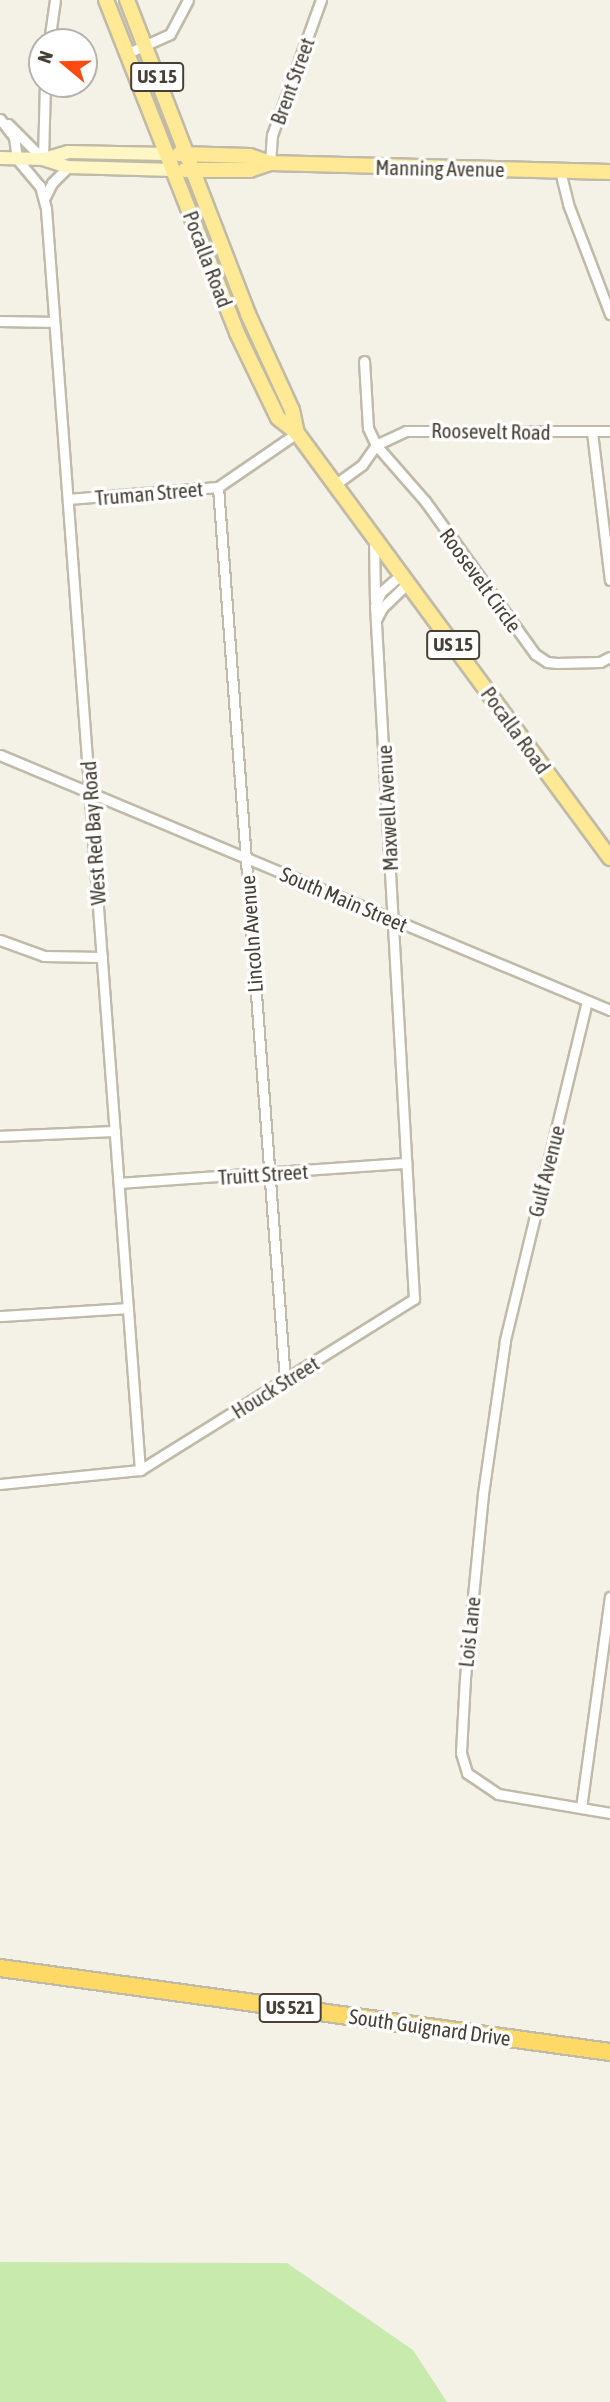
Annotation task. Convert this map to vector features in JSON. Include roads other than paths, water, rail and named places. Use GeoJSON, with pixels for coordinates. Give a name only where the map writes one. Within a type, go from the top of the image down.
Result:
{"type":"FeatureCollection","features":[{"type":"Feature","properties":{"kind":"highway","name":"South Guignard Drive"},"geometry":{"type":"LineString","coordinates":[[0,1968],[610,2052]]}},
{"type":"Feature","properties":{"kind":"main road","name":"US 15"},"geometry":{"type":"LineString","coordinates":[[106,0],[167,154]]}},
{"type":"Feature","properties":{"kind":"main road","name":"US 15"},"geometry":{"type":"LineString","coordinates":[[127,0],[192,170]]}},
{"type":"Feature","properties":{"kind":"main road","name":"Manning Avenue"},"geometry":{"type":"LineString","coordinates":[[0,158],[43,159],[68,152],[187,154],[250,156],[270,163],[610,172]]}},
{"type":"Feature","properties":{"kind":"main road","name":"Pocalla Road"},"geometry":{"type":"LineString","coordinates":[[167,154],[248,358],[278,418],[297,433],[333,486],[374,536],[610,858]]}},
{"type":"Feature","properties":{"kind":"main road","name":"Manning Avenue"},"geometry":{"type":"LineString","coordinates":[[43,159],[68,167],[173,170],[250,170],[270,163]]}},
{"type":"Feature","properties":{"kind":"main road","name":"Pocalla Road"},"geometry":{"type":"LineString","coordinates":[[192,170],[262,350],[292,410],[297,433]]}},
{"type":"Feature","properties":{"kind":"street"},"geometry":{"type":"LineString","coordinates":[[51,28],[55,0]]}},
{"type":"Feature","properties":{"kind":"street"},"geometry":{"type":"LineString","coordinates":[[128,53],[170,34],[188,0]]}},
{"type":"Feature","properties":{"kind":"street","name":"Brent Street"},"geometry":{"type":"LineString","coordinates":[[270,163],[272,135],[321,0]]}},
{"type":"Feature","properties":{"kind":"street"},"geometry":{"type":"LineString","coordinates":[[43,159],[45,98]]}},
{"type":"Feature","properties":{"kind":"street"},"geometry":{"type":"LineString","coordinates":[[2,120],[14,128],[43,159]]}},
{"type":"Feature","properties":{"kind":"street"},"geometry":{"type":"LineString","coordinates":[[2,120],[13,136],[17,159]]}},
{"type":"Feature","properties":{"kind":"street","name":"West Red Bay Road"},"geometry":{"type":"LineString","coordinates":[[17,159],[35,176],[45,197],[140,1471]]}},
{"type":"Feature","properties":{"kind":"street"},"geometry":{"type":"LineString","coordinates":[[45,197],[52,183],[68,167]]}},
{"type":"Feature","properties":{"kind":"street"},"geometry":{"type":"LineString","coordinates":[[560,171],[568,204],[610,314]]}},
{"type":"Feature","properties":{"kind":"street"},"geometry":{"type":"LineString","coordinates":[[0,321],[54,321]]}},
{"type":"Feature","properties":{"kind":"street"},"geometry":{"type":"LineString","coordinates":[[333,486],[362,465],[376,445],[368,428],[364,361]]}},
{"type":"Feature","properties":{"kind":"street","name":"Roosevelt Road"},"geometry":{"type":"LineString","coordinates":[[376,445],[399,432],[414,430],[610,431]]}},
{"type":"Feature","properties":{"kind":"street"},"geometry":{"type":"LineString","coordinates":[[592,432],[610,580]]}},
{"type":"Feature","properties":{"kind":"street","name":"Truman Street"},"geometry":{"type":"LineString","coordinates":[[68,499],[218,487],[297,433]]}},
{"type":"Feature","properties":{"kind":"street","name":"Roosevelt Circle"},"geometry":{"type":"LineString","coordinates":[[376,445],[425,502],[535,654],[547,662],[557,663],[600,662],[610,657]]}},
{"type":"Feature","properties":{"kind":"street","name":"Lincoln Avenue"},"geometry":{"type":"LineString","coordinates":[[218,487],[285,1381]]}},
{"type":"Feature","properties":{"kind":"street","name":"Maxwell Avenue"},"geometry":{"type":"LineString","coordinates":[[374,536],[375,606],[407,1163]]}},
{"type":"Feature","properties":{"kind":"street"},"geometry":{"type":"LineString","coordinates":[[375,606],[378,596],[405,578]]}},
{"type":"Feature","properties":{"kind":"street"},"geometry":{"type":"LineString","coordinates":[[376,620],[405,578]]}},
{"type":"Feature","properties":{"kind":"street","name":"South Main Street"},"geometry":{"type":"LineString","coordinates":[[0,755],[610,1010]]}},
{"type":"Feature","properties":{"kind":"street"},"geometry":{"type":"LineString","coordinates":[[0,940],[44,956],[102,957]]}},
{"type":"Feature","properties":{"kind":"street","name":"Gulf Avenue"},"geometry":{"type":"LineString","coordinates":[[505,1341],[587,1001]]}},
{"type":"Feature","properties":{"kind":"street"},"geometry":{"type":"LineString","coordinates":[[0,1136],[115,1131]]}},
{"type":"Feature","properties":{"kind":"street","name":"Truitt Street"},"geometry":{"type":"LineString","coordinates":[[119,1184],[407,1163]]}},
{"type":"Feature","properties":{"kind":"street","name":"Houck Street"},"geometry":{"type":"LineString","coordinates":[[0,1483],[140,1471],[414,1299],[407,1163]]}},
{"type":"Feature","properties":{"kind":"street"},"geometry":{"type":"LineString","coordinates":[[0,1316],[128,1308]]}},
{"type":"Feature","properties":{"kind":"street","name":"Lois Lane"},"geometry":{"type":"LineString","coordinates":[[505,1341],[482,1507],[465,1678],[461,1753],[467,1773],[498,1794],[610,1813]]}},
{"type":"Feature","properties":{"kind":"street"},"geometry":{"type":"LineString","coordinates":[[581,1808],[610,1597]]}}]}
